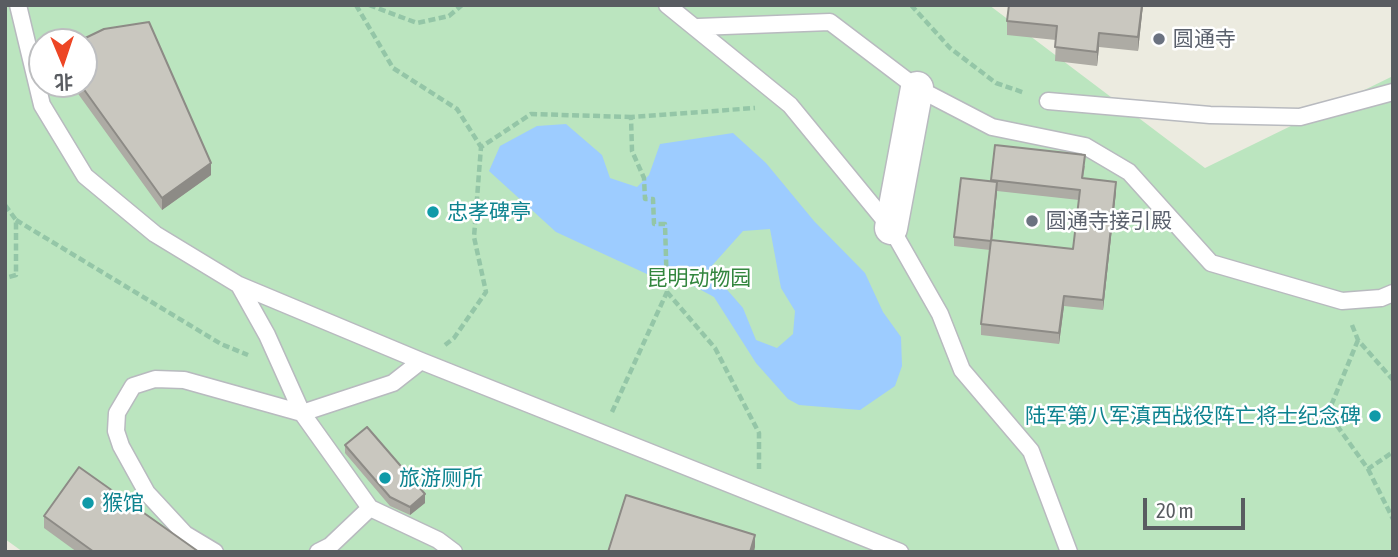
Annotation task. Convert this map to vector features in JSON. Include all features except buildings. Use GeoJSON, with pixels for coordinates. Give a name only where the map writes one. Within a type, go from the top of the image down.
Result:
{"type":"FeatureCollection","features":[{"type":"Feature","properties":{"kind":"street"},"geometry":{"type":"LineString","coordinates":[[891,228],[918,88]]}},
{"type":"Feature","properties":{"kind":"lane"},"geometry":{"type":"LineString","coordinates":[[18,5],[42,105],[85,176],[155,234],[239,285],[421,361],[759,493],[900,552]]}},
{"type":"Feature","properties":{"kind":"lane"},"geometry":{"type":"LineString","coordinates":[[667,5],[698,27],[790,105],[891,228],[940,314],[962,370],[1031,451],[1069,552]]}},
{"type":"Feature","properties":{"kind":"lane"},"geometry":{"type":"LineString","coordinates":[[698,27],[830,22],[918,88],[992,127],[1085,146],[1129,172],[1211,263],[1342,301],[1381,298],[1393,293]]}},
{"type":"Feature","properties":{"kind":"lane"},"geometry":{"type":"LineString","coordinates":[[1048,101],[1210,115],[1300,117],[1393,92]]}},
{"type":"Feature","properties":{"kind":"lane"},"geometry":{"type":"LineString","coordinates":[[239,285],[303,413],[370,508],[438,540],[454,552]]}},
{"type":"Feature","properties":{"kind":"lane"},"geometry":{"type":"LineString","coordinates":[[215,552],[185,534],[146,493],[121,446],[117,431],[117,413],[133,386],[155,379],[184,380],[303,413],[393,383],[421,361]]}},
{"type":"Feature","properties":{"kind":"lane"},"geometry":{"type":"LineString","coordinates":[[318,552],[330,546],[370,508]]}},
{"type":"Feature","properties":{"kind":"path"},"geometry":{"type":"LineString","coordinates":[[356,5],[393,68],[457,109],[481,146],[474,237],[486,292],[454,338],[421,361]]}},
{"type":"Feature","properties":{"kind":"path"},"geometry":{"type":"LineString","coordinates":[[369,5],[417,23],[449,16],[462,5]]}},
{"type":"Feature","properties":{"kind":"path"},"geometry":{"type":"LineString","coordinates":[[911,5],[950,48],[996,83],[1048,101]]}},
{"type":"Feature","properties":{"kind":"path"},"geometry":{"type":"LineString","coordinates":[[481,146],[531,114],[631,117],[790,105]]}},
{"type":"Feature","properties":{"kind":"path"},"geometry":{"type":"LineString","coordinates":[[603,432],[667,292],[665,224],[654,224],[653,199],[645,198],[644,178],[632,151],[631,117]]}},
{"type":"Feature","properties":{"kind":"path"},"geometry":{"type":"LineString","coordinates":[[5,205],[16,220],[221,344],[262,361],[278,361]]}},
{"type":"Feature","properties":{"kind":"path"},"geometry":{"type":"LineString","coordinates":[[5,278],[16,275],[16,220]]}},
{"type":"Feature","properties":{"kind":"path"},"geometry":{"type":"LineString","coordinates":[[667,292],[715,348],[760,433],[759,493]]}},
{"type":"Feature","properties":{"kind":"path"},"geometry":{"type":"LineString","coordinates":[[1342,301],[1358,340],[1393,380]]}},
{"type":"Feature","properties":{"kind":"path"},"geometry":{"type":"LineString","coordinates":[[1358,340],[1328,413],[1368,469],[1393,519]]}},
{"type":"Feature","properties":{"kind":"path"},"geometry":{"type":"LineString","coordinates":[[1368,469],[1393,452]]}},
{"type":"Feature","properties":{"kind":"green space","name":"昆明动物园"},"geometry":{"type":"Polygon","coordinates":[[[5,5],[989,5],[1205,168],[1393,76],[1393,552],[23,552],[5,539],[5,5]]]}},
{"type":"Feature","properties":{"kind":"water"},"geometry":{"type":"Polygon","coordinates":[[[566,124],[602,155],[610,178],[637,187],[649,175],[660,144],[733,133],[766,163],[814,221],[865,273],[883,312],[901,337],[902,366],[895,386],[860,410],[799,405],[788,399],[756,363],[714,297],[677,277],[649,275],[556,232],[489,171],[500,146],[537,126],[566,124]],[[770,229],[743,231],[709,269],[743,308],[756,340],[777,348],[793,334],[795,311],[781,288],[770,229]]]}},
{"type":"Feature","properties":{"kind":"place","name":"圆通寺"},"geometry":{"type":"Point","coordinates":[1159,39]}},
{"type":"Feature","properties":{"kind":"place","name":"忠孝碑亭"},"geometry":{"type":"Point","coordinates":[433,212]}},
{"type":"Feature","properties":{"kind":"place","name":"圆通寺接引殿"},"geometry":{"type":"Point","coordinates":[1032,221]}},
{"type":"Feature","properties":{"kind":"place","name":"陆军第八军滇西战役阵亡将士纪念碑"},"geometry":{"type":"Point","coordinates":[1375,416]}},
{"type":"Feature","properties":{"kind":"place","name":"旅游厕所"},"geometry":{"type":"Point","coordinates":[385,478]}},
{"type":"Feature","properties":{"kind":"place","name":"猴馆"},"geometry":{"type":"Point","coordinates":[88,503]}}]}
